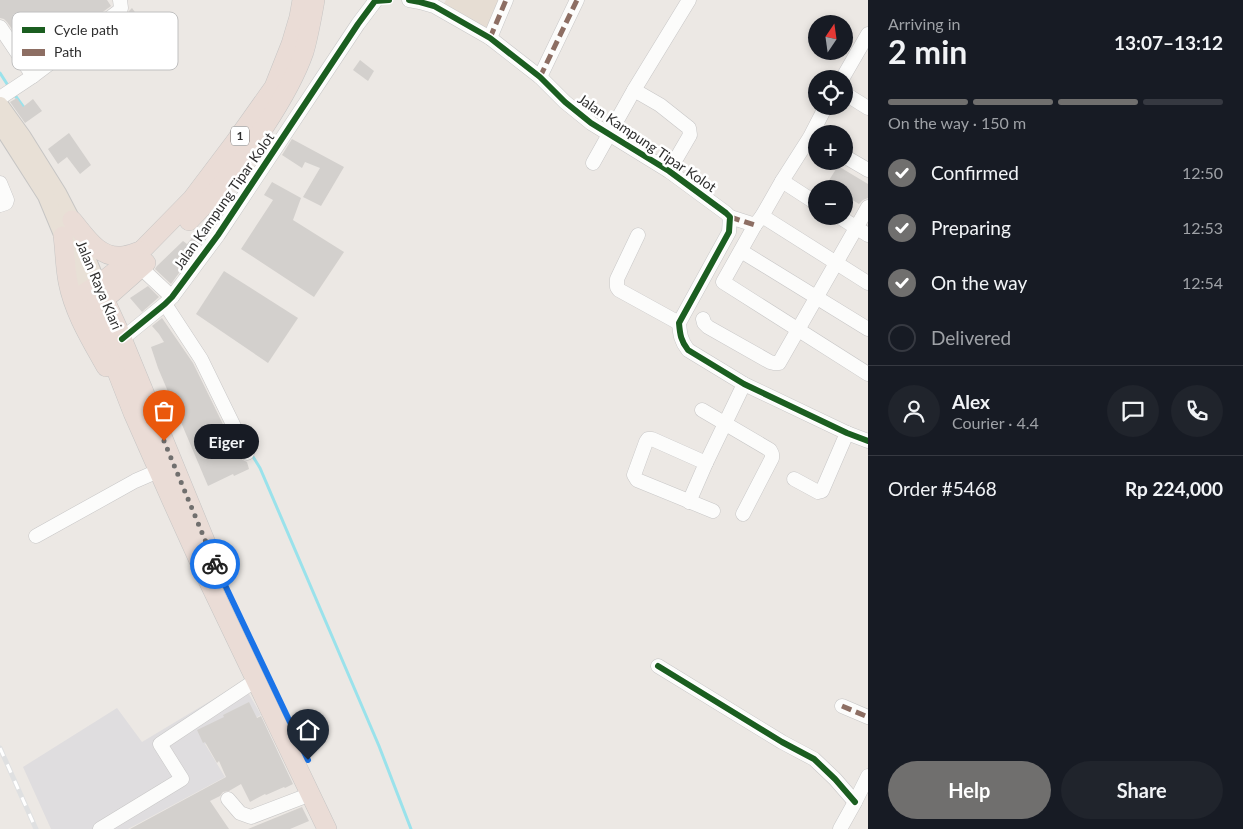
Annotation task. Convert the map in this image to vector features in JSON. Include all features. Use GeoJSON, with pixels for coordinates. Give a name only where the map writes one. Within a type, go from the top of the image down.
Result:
{"type":"FeatureCollection","features":[{"type":"Feature","properties":{"kind":"highway","name":"1"},"geometry":{"type":"LineString","coordinates":[[141,259],[192,199],[274,87],[291,44],[302,0]]}},
{"type":"Feature","properties":{"kind":"highway","name":"1"},"geometry":{"type":"LineString","coordinates":[[95,295],[196,213],[240,161],[278,105],[304,53],[315,0]]}},
{"type":"Feature","properties":{"kind":"highway"},"geometry":{"type":"LineString","coordinates":[[68,228],[106,254],[141,259],[125,290],[120,308],[121,335]]}},
{"type":"Feature","properties":{"kind":"highway"},"geometry":{"type":"LineString","coordinates":[[68,228],[68,282],[75,308],[86,333],[133,413]]}},
{"type":"Feature","properties":{"kind":"highway","name":"Jalan Raya Klari"},"geometry":{"type":"LineString","coordinates":[[95,295],[121,335],[208,550],[341,829]]}},
{"type":"Feature","properties":{"kind":"highway","name":"Jalan Raya Klari"},"geometry":{"type":"LineString","coordinates":[[95,295],[133,413],[158,471],[327,829]]}},
{"type":"Feature","properties":{"kind":"main road","name":"Jalan Raya Klari"},"geometry":{"type":"LineString","coordinates":[[5,96],[33,153],[58,193],[68,228],[95,295]]}},
{"type":"Feature","properties":{"kind":"main road","name":"Jalan Raya Klari"},"geometry":{"type":"LineString","coordinates":[[0,124],[68,228]]}},
{"type":"Feature","properties":{"kind":"street","name":"Jalan Kampung Tipar Kolot"},"geometry":{"type":"LineString","coordinates":[[121,335],[169,301],[218,234],[358,24],[380,0]]}},
{"type":"Feature","properties":{"kind":"street","name":"Jalan Kampung Tipar Kolot"},"geometry":{"type":"LineString","coordinates":[[409,0],[434,6],[490,38],[540,77],[565,102],[591,123],[668,171],[730,217]]}},
{"type":"Feature","properties":{"kind":"street"},"geometry":{"type":"LineString","coordinates":[[490,38],[506,0]]}},
{"type":"Feature","properties":{"kind":"street"},"geometry":{"type":"LineString","coordinates":[[540,77],[577,0]]}},
{"type":"Feature","properties":{"kind":"street"},"geometry":{"type":"LineString","coordinates":[[593,164],[634,90],[689,0]]}},
{"type":"Feature","properties":{"kind":"street"},"geometry":{"type":"LineString","coordinates":[[0,28],[12,45]]}},
{"type":"Feature","properties":{"kind":"street"},"geometry":{"type":"LineString","coordinates":[[851,70],[862,58],[868,34]]}},
{"type":"Feature","properties":{"kind":"street"},"geometry":{"type":"LineString","coordinates":[[29,70],[33,76]]}},
{"type":"Feature","properties":{"kind":"street"},"geometry":{"type":"LineString","coordinates":[[5,96],[41,70]]}},
{"type":"Feature","properties":{"kind":"street"},"geometry":{"type":"LineString","coordinates":[[634,90],[660,105],[689,128],[690,135],[668,171]]}},
{"type":"Feature","properties":{"kind":"street"},"geometry":{"type":"LineString","coordinates":[[853,99],[868,108]]}},
{"type":"Feature","properties":{"kind":"street"},"geometry":{"type":"LineString","coordinates":[[808,145],[782,181],[724,282],[868,374]]}},
{"type":"Feature","properties":{"kind":"street"},"geometry":{"type":"LineString","coordinates":[[853,161],[868,170]]}},
{"type":"Feature","properties":{"kind":"street"},"geometry":{"type":"LineString","coordinates":[[782,181],[808,198]]}},
{"type":"Feature","properties":{"kind":"street"},"geometry":{"type":"LineString","coordinates":[[0,184],[7,200],[0,205]]}},
{"type":"Feature","properties":{"kind":"street"},"geometry":{"type":"LineString","coordinates":[[703,319],[708,327],[774,364],[779,363],[836,264],[862,231],[868,207]]}},
{"type":"Feature","properties":{"kind":"street"},"geometry":{"type":"LineString","coordinates":[[868,283],[759,221],[730,217],[729,232],[679,323],[680,337],[688,350],[744,384],[847,433],[868,441]]}},
{"type":"Feature","properties":{"kind":"street"},"geometry":{"type":"LineString","coordinates":[[638,235],[617,279],[617,287],[619,290],[679,323]]}},
{"type":"Feature","properties":{"kind":"street"},"geometry":{"type":"LineString","coordinates":[[741,251],[868,329]]}},
{"type":"Feature","properties":{"kind":"street"},"geometry":{"type":"LineString","coordinates":[[141,259],[169,301],[201,359],[247,453]]}},
{"type":"Feature","properties":{"kind":"street"},"geometry":{"type":"LineString","coordinates":[[689,502],[744,384]]}},
{"type":"Feature","properties":{"kind":"street"},"geometry":{"type":"LineString","coordinates":[[702,410],[770,450],[772,454],[772,458],[743,514]]}},
{"type":"Feature","properties":{"kind":"street"},"geometry":{"type":"LineString","coordinates":[[794,479],[818,492],[822,491],[847,433]]}},
{"type":"Feature","properties":{"kind":"street"},"geometry":{"type":"LineString","coordinates":[[706,462],[652,438],[646,442],[634,478],[713,511]]}},
{"type":"Feature","properties":{"kind":"street"},"geometry":{"type":"LineString","coordinates":[[36,536],[136,481],[158,471]]}},
{"type":"Feature","properties":{"kind":"street"},"geometry":{"type":"LineString","coordinates":[[658,666],[782,742],[814,759],[835,778],[855,802]]}},
{"type":"Feature","properties":{"kind":"street"},"geometry":{"type":"LineString","coordinates":[[100,829],[182,779],[160,744],[256,680]]}},
{"type":"Feature","properties":{"kind":"street"},"geometry":{"type":"LineString","coordinates":[[842,706],[868,717]]}},
{"type":"Feature","properties":{"kind":"street"},"geometry":{"type":"LineString","coordinates":[[840,829],[868,776]]}},
{"type":"Feature","properties":{"kind":"street"},"geometry":{"type":"LineString","coordinates":[[228,799],[240,813],[251,818],[311,794]]}},
{"type":"Feature","properties":{"kind":"shaded area"},"geometry":{"type":"Polygon","coordinates":[[[446,0],[504,0],[488,34],[441,9],[446,0]]]}},
{"type":"Feature","properties":{"kind":"shaded area"},"geometry":{"type":"Polygon","coordinates":[[[242,682],[261,715],[205,744],[225,777],[128,829],[51,829],[23,767],[117,708],[142,742],[242,682]]]}},
{"type":"Feature","properties":{"kind":"building"},"geometry":{"type":"Polygon","coordinates":[[[0,0],[107,0],[111,6],[103,12],[12,12],[12,29],[4,19],[0,18],[0,0]]]}},
{"type":"Feature","properties":{"kind":"building"},"geometry":{"type":"Polygon","coordinates":[[[360,60],[374,71],[368,81],[353,70],[360,60]]]}},
{"type":"Feature","properties":{"kind":"building"},"geometry":{"type":"Polygon","coordinates":[[[17,98],[23,107],[33,99],[42,111],[25,123],[10,102],[17,98]]]}},
{"type":"Feature","properties":{"kind":"building"},"geometry":{"type":"Polygon","coordinates":[[[69,133],[91,165],[80,174],[67,157],[58,164],[48,149],[69,133]]]}},
{"type":"Feature","properties":{"kind":"building"},"geometry":{"type":"Polygon","coordinates":[[[292,139],[344,167],[321,206],[303,197],[320,168],[305,162],[302,168],[282,155],[292,139]]]}},
{"type":"Feature","properties":{"kind":"building"},"geometry":{"type":"Polygon","coordinates":[[[835,170],[845,170],[868,184],[868,198],[859,204],[853,200],[853,180],[829,180],[835,170]]]}},
{"type":"Feature","properties":{"kind":"building"},"geometry":{"type":"Polygon","coordinates":[[[272,182],[301,198],[293,220],[344,252],[314,297],[241,249],[273,200],[264,195],[272,182]]]}},
{"type":"Feature","properties":{"kind":"building"},"geometry":{"type":"Polygon","coordinates":[[[203,224],[211,229],[171,284],[155,269],[183,241],[187,244],[203,224]]]}},
{"type":"Feature","properties":{"kind":"building"},"geometry":{"type":"Polygon","coordinates":[[[224,271],[298,318],[268,363],[196,314],[224,271]]]}},
{"type":"Feature","properties":{"kind":"building"},"geometry":{"type":"Polygon","coordinates":[[[148,286],[159,297],[142,312],[130,298],[148,286]]]}},
{"type":"Feature","properties":{"kind":"building"},"geometry":{"type":"Polygon","coordinates":[[[162,318],[193,363],[239,457],[247,462],[249,469],[234,476],[233,474],[208,486],[151,347],[164,342],[152,326],[162,318]]]}},
{"type":"Feature","properties":{"kind":"building"},"geometry":{"type":"Polygon","coordinates":[[[249,702],[257,718],[261,716],[293,784],[265,794],[250,802],[241,784],[229,791],[223,792],[220,796],[210,801],[229,829],[130,829],[226,777],[219,761],[217,763],[205,742],[203,743],[197,730],[249,702]]]}},
{"type":"Feature","properties":{"kind":"building"},"geometry":{"type":"Polygon","coordinates":[[[302,807],[309,821],[290,829],[248,829],[302,807]]]}},
{"type":"Feature","properties":{"kind":"waterway"},"geometry":{"type":"LineString","coordinates":[[0,73],[9,87]]}},
{"type":"Feature","properties":{"kind":"waterway"},"geometry":{"type":"LineString","coordinates":[[14,94],[25,109]]}},
{"type":"Feature","properties":{"kind":"waterway"},"geometry":{"type":"LineString","coordinates":[[252,455],[260,468],[379,746],[411,829]]}},
{"type":"Feature","properties":{"kind":"railway"},"geometry":{"type":"LineString","coordinates":[[0,748],[36,829]]}},
{"type":"Feature","properties":{"kind":"marked path"},"geometry":{"type":"LineString","coordinates":[[490,38],[506,0]]}},
{"type":"Feature","properties":{"kind":"marked path"},"geometry":{"type":"LineString","coordinates":[[540,77],[577,0]]}},
{"type":"Feature","properties":{"kind":"marked path"},"geometry":{"type":"LineString","coordinates":[[730,217],[755,225]]}},
{"type":"Feature","properties":{"kind":"marked path"},"geometry":{"type":"LineString","coordinates":[[842,706],[868,717]]}},
{"type":"Feature","properties":{"kind":"cycle path"},"geometry":{"type":"LineString","coordinates":[[122,339],[172,297],[218,235],[358,24],[375,1],[389,0]]}},
{"type":"Feature","properties":{"kind":"cycle path"},"geometry":{"type":"LineString","coordinates":[[409,0],[434,6],[490,38],[540,77],[565,102],[591,123],[669,171],[726,213],[730,217],[729,232],[679,323],[681,338],[686,347],[744,384],[847,433],[868,441]]}},
{"type":"Feature","properties":{"kind":"cycle path"},"geometry":{"type":"LineString","coordinates":[[658,666],[782,742],[814,759],[855,802]]}},
{"type":"Feature","properties":{"kind":"way so far"},"geometry":{"type":"LineString","coordinates":[[164,441],[215,564]]}},
{"type":"Feature","properties":{"kind":"place","name":"Eiger"},"geometry":{"type":"Point","coordinates":[164,441]}},
{"type":"Feature","properties":{"kind":"route"},"geometry":{"type":"LineString","coordinates":[[215,564],[266,675],[308,760]]}}]}
